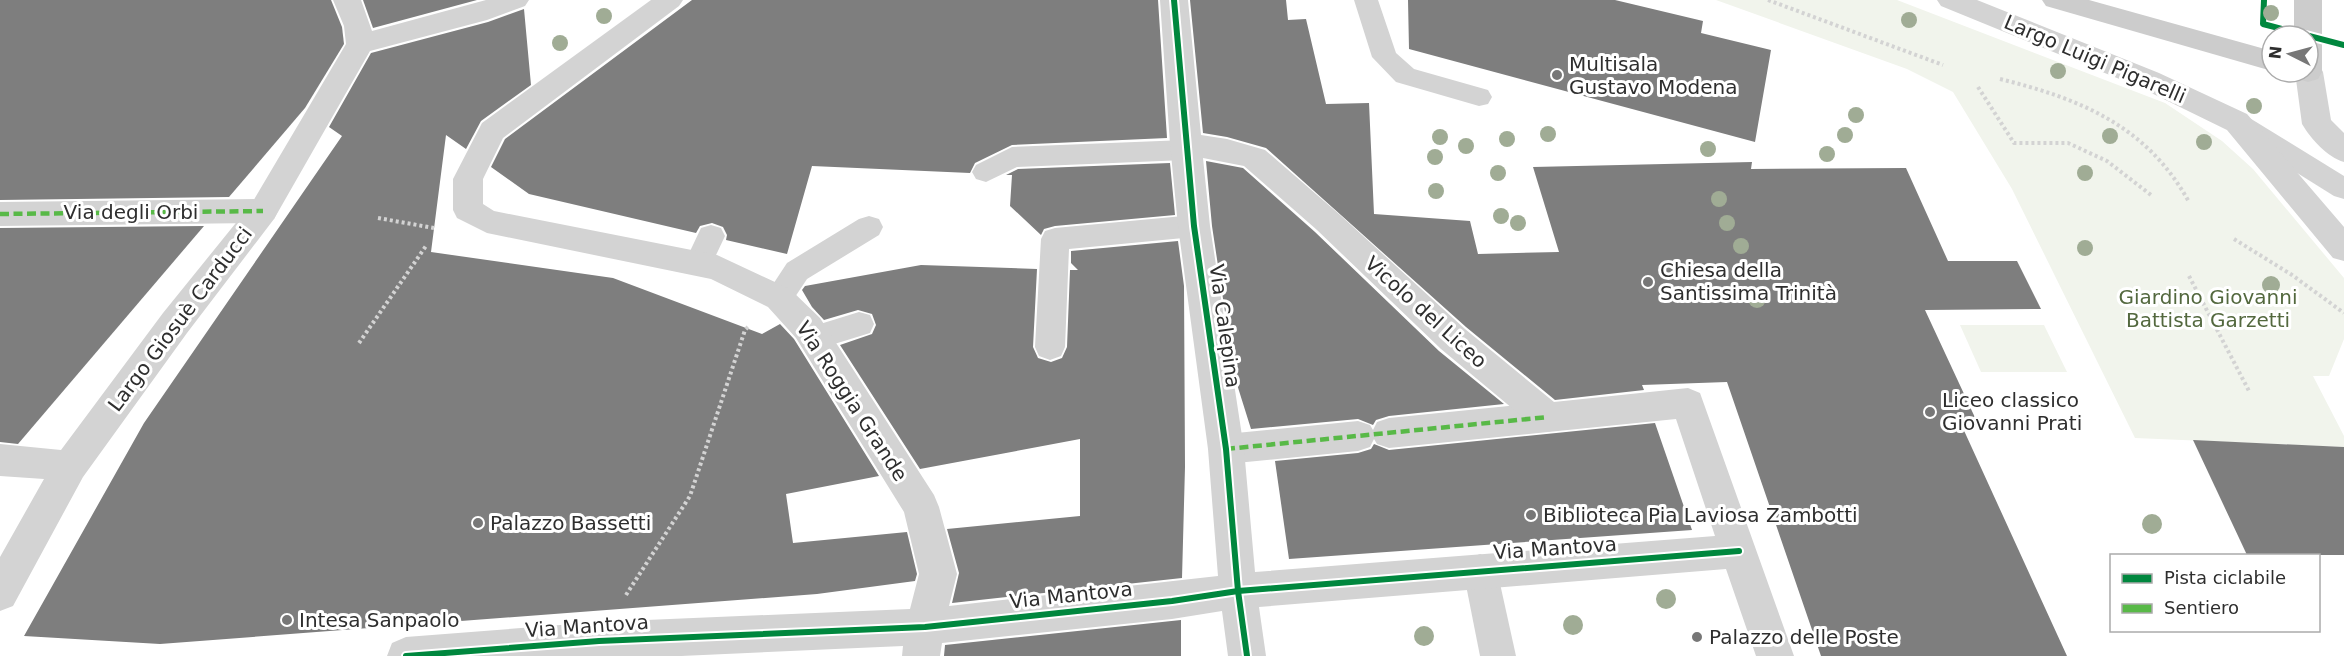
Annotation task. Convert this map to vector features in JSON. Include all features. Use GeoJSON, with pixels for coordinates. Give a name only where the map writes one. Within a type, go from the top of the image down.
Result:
{"type":"FeatureCollection","features":[{"type":"Feature","properties":{"kind":"main road","name":"Largo Luigi Pigarelli"},"geometry":{"type":"LineString","coordinates":[[2056,0],[2260,58]]}},
{"type":"Feature","properties":{"kind":"main road"},"geometry":{"type":"LineString","coordinates":[[2308,0],[2308,24]]}},
{"type":"Feature","properties":{"kind":"street"},"geometry":{"type":"LineString","coordinates":[[348,0],[358,26],[360,44],[477,13],[515,0]]}},
{"type":"Feature","properties":{"kind":"street","name":"Via Roggia Grande"},"geometry":{"type":"LineString","coordinates":[[669,0],[492,131],[468,179],[468,210],[487,221],[704,250],[717,268],[780,298],[815,338],[921,507],[938,574],[923,641]]}},
{"type":"Feature","properties":{"kind":"street","name":"Via Calepina"},"geometry":{"type":"LineString","coordinates":[[1174,0],[1185,147],[1226,449],[1238,591],[1247,656]]}},
{"type":"Feature","properties":{"kind":"street","name":"Largo Luigi Pigarelli"},"geometry":{"type":"LineString","coordinates":[[1951,0],[2149,80],[2237,122]]}},
{"type":"Feature","properties":{"kind":"street","name":"Largo Giosuè Carducci"},"geometry":{"type":"LineString","coordinates":[[0,593],[70,466],[175,323],[263,211],[360,44]]}},
{"type":"Feature","properties":{"kind":"street"},"geometry":{"type":"LineString","coordinates":[[2310,84],[2317,124],[2344,151]]}},
{"type":"Feature","properties":{"kind":"street"},"geometry":{"type":"LineString","coordinates":[[2237,122],[2344,249]]}},
{"type":"Feature","properties":{"kind":"street","name":"Vicolo del Liceo"},"geometry":{"type":"LineString","coordinates":[[1185,147],[1227,150],[1254,158],[1328,222],[1453,339],[1548,417]]}},
{"type":"Feature","properties":{"kind":"street","name":"Via degli Orbi"},"geometry":{"type":"LineString","coordinates":[[0,213],[263,211]]}},
{"type":"Feature","properties":{"kind":"street"},"geometry":{"type":"LineString","coordinates":[[1226,449],[1688,403],[1775,656]]}},
{"type":"Feature","properties":{"kind":"street"},"geometry":{"type":"LineString","coordinates":[[0,460],[70,466]]}},
{"type":"Feature","properties":{"kind":"street","name":"Via Mantova"},"geometry":{"type":"LineString","coordinates":[[406,656],[599,640],[923,641],[1238,591],[1738,551]]}},
{"type":"Feature","properties":{"kind":"lane"},"geometry":{"type":"LineString","coordinates":[[1366,0],[1385,57],[1405,76],[1479,97]]}},
{"type":"Feature","properties":{"kind":"lane"},"geometry":{"type":"LineString","coordinates":[[2237,122],[2344,189]]}},
{"type":"Feature","properties":{"kind":"lane"},"geometry":{"type":"LineString","coordinates":[[2317,124],[2331,163],[2344,178]]}},
{"type":"Feature","properties":{"kind":"lane"},"geometry":{"type":"LineString","coordinates":[[986,172],[1012,157],[1185,147]]}},
{"type":"Feature","properties":{"kind":"lane"},"geometry":{"type":"LineString","coordinates":[[1050,347],[1055,239],[1194,226]]}},
{"type":"Feature","properties":{"kind":"lane"},"geometry":{"type":"LineString","coordinates":[[780,298],[797,271],[869,227]]}},
{"type":"Feature","properties":{"kind":"lane"},"geometry":{"type":"LineString","coordinates":[[815,338],[859,324]]}},
{"type":"Feature","properties":{"kind":"lane"},"geometry":{"type":"LineString","coordinates":[[1480,570],[1498,656]]}},
{"type":"Feature","properties":{"kind":"path"},"geometry":{"type":"LineString","coordinates":[[1768,0],[1943,65]]}},
{"type":"Feature","properties":{"kind":"path"},"geometry":{"type":"LineString","coordinates":[[2000,79],[2052,92],[2089,108],[2129,132],[2154,152],[2171,172],[2189,202]]}},
{"type":"Feature","properties":{"kind":"path"},"geometry":{"type":"LineString","coordinates":[[1978,87],[2014,143],[2068,143],[2107,161],[2151,195]]}},
{"type":"Feature","properties":{"kind":"path"},"geometry":{"type":"LineString","coordinates":[[378,218],[438,229]]}},
{"type":"Feature","properties":{"kind":"path"},"geometry":{"type":"LineString","coordinates":[[2234,239],[2292,275],[2344,313]]}},
{"type":"Feature","properties":{"kind":"path"},"geometry":{"type":"LineString","coordinates":[[359,343],[426,246]]}},
{"type":"Feature","properties":{"kind":"path"},"geometry":{"type":"LineString","coordinates":[[2189,276],[2249,391]]}},
{"type":"Feature","properties":{"kind":"path"},"geometry":{"type":"LineString","coordinates":[[621,602],[690,496],[745,330],[780,298]]}},
{"type":"Feature","properties":{"kind":"green space","name":"Giardino Giovanni Battista Garzetti"},"geometry":{"type":"Polygon","coordinates":[[[1716,0],[1897,0],[2165,103],[2222,141],[2253,169],[2344,278],[2344,339],[2329,376],[2313,376],[2344,436],[2344,447],[2135,438],[2012,189],[1953,92],[1907,69],[1716,0]]]}},
{"type":"Feature","properties":{"kind":"green space"},"geometry":{"type":"Polygon","coordinates":[[[1960,325],[2044,325],[2067,372],[1981,372],[1960,325]]]}},
{"type":"Feature","properties":{"kind":"building"},"geometry":{"type":"Polygon","coordinates":[[[0,0],[331,0],[342,27],[344,44],[305,108],[229,197],[0,200],[0,0]]]}},
{"type":"Feature","properties":{"kind":"building"},"geometry":{"type":"Polygon","coordinates":[[[363,0],[477,0],[373,28],[363,0]]]}},
{"type":"Feature","properties":{"kind":"building"},"geometry":{"type":"Polygon","coordinates":[[[692,0],[1158,0],[1167,138],[1012,145],[975,163],[970,173],[812,166],[787,254],[726,240],[727,235],[723,227],[712,223],[700,226],[696,233],[529,194],[491,167],[505,139],[692,0]]]}},
{"type":"Feature","properties":{"kind":"building"},"geometry":{"type":"Polygon","coordinates":[[[1190,0],[1286,0],[1288,20],[1306,19],[1326,104],[1369,103],[1374,214],[1470,221],[1478,254],[1559,252],[1533,167],[1752,162],[1751,169],[1906,168],[1948,261],[2017,261],[2041,309],[1925,310],[1978,424],[1961,424],[2067,656],[1821,656],[1727,382],[1642,385],[1644,390],[1555,400],[1466,327],[1266,148],[1203,133],[1190,0]]]}},
{"type":"Feature","properties":{"kind":"building"},"geometry":{"type":"Polygon","coordinates":[[[1408,0],[1615,0],[1703,21],[1701,33],[1771,50],[1755,142],[1409,49],[1408,0]]]}},
{"type":"Feature","properties":{"kind":"building"},"geometry":{"type":"Polygon","coordinates":[[[524,9],[531,85],[481,121],[466,149],[446,135],[431,252],[613,278],[762,334],[780,324],[794,339],[879,476],[786,494],[793,543],[907,532],[917,574],[915,581],[817,594],[160,644],[24,636],[144,423],[342,136],[329,127],[371,53],[488,22],[524,9]]]}},
{"type":"Feature","properties":{"kind":"building"},"geometry":{"type":"Polygon","coordinates":[[[1206,161],[1243,168],[1315,232],[1439,351],[1504,404],[1389,416],[1376,420],[1373,425],[1358,419],[1251,429],[1235,378],[1212,226],[1206,161]]]}},
{"type":"Feature","properties":{"kind":"building"},"geometry":{"type":"Polygon","coordinates":[[[1170,163],[1175,215],[1055,226],[1044,229],[1041,235],[1010,206],[1012,175],[1006,175],[1018,169],[1170,163]]]}},
{"type":"Feature","properties":{"kind":"building"},"geometry":{"type":"Polygon","coordinates":[[[204,226],[18,444],[0,442],[0,228],[204,226]]]}},
{"type":"Feature","properties":{"kind":"building"},"geometry":{"type":"Polygon","coordinates":[[[1178,241],[1184,286],[1185,467],[1182,578],[952,603],[959,573],[947,529],[1080,516],[1080,439],[920,469],[840,345],[872,334],[876,325],[872,314],[858,310],[824,320],[812,307],[802,290],[805,286],[921,265],[1037,269],[1033,347],[1038,358],[1051,362],[1062,358],[1067,347],[1070,270],[1078,270],[1071,263],[1071,251],[1178,241]]]}},
{"type":"Feature","properties":{"kind":"building"},"geometry":{"type":"Polygon","coordinates":[[[1655,423],[1692,530],[1289,559],[1275,461],[1358,453],[1371,449],[1374,444],[1389,450],[1655,423]]]}},
{"type":"Feature","properties":{"kind":"building"},"geometry":{"type":"Polygon","coordinates":[[[2193,440],[2344,447],[2344,555],[2247,554],[2193,440]]]}},
{"type":"Feature","properties":{"kind":"building"},"geometry":{"type":"Polygon","coordinates":[[[1181,620],[1181,656],[944,656],[945,645],[1181,620]]]}},
{"type":"Feature","properties":{"kind":"marked path"},"geometry":{"type":"LineString","coordinates":[[0,214],[263,211]]}},
{"type":"Feature","properties":{"kind":"marked path"},"geometry":{"type":"LineString","coordinates":[[1226,449],[1548,417]]}},
{"type":"Feature","properties":{"kind":"cycle path"},"geometry":{"type":"LineString","coordinates":[[1174,0],[1194,226],[1226,449],[1238,591],[1247,656]]}},
{"type":"Feature","properties":{"kind":"cycle path"},"geometry":{"type":"LineString","coordinates":[[2264,0],[2263,24],[2344,45]]}},
{"type":"Feature","properties":{"kind":"cycle path"},"geometry":{"type":"LineString","coordinates":[[406,656],[599,641],[925,627],[1172,601],[1238,591],[1739,551]]}},
{"type":"Feature","properties":{"kind":"place","name":"Multisala Gustavo Modena"},"geometry":{"type":"Point","coordinates":[1557,75]}},
{"type":"Feature","properties":{"kind":"place","name":"Chiesa della Santissima Trinità"},"geometry":{"type":"Point","coordinates":[1648,282]}},
{"type":"Feature","properties":{"kind":"place","name":"Liceo classico Giovanni Prati"},"geometry":{"type":"Point","coordinates":[1930,412]}},
{"type":"Feature","properties":{"kind":"place","name":"Biblioteca Pia Laviosa Zambotti"},"geometry":{"type":"Point","coordinates":[1531,515]}},
{"type":"Feature","properties":{"kind":"place","name":"Palazzo Bassetti"},"geometry":{"type":"Point","coordinates":[478,523]}},
{"type":"Feature","properties":{"kind":"place","name":"Intesa Sanpaolo"},"geometry":{"type":"Point","coordinates":[287,620]}},
{"type":"Feature","properties":{"kind":"place","name":"Palazzo delle Poste"},"geometry":{"type":"Point","coordinates":[1697,637]}}]}
